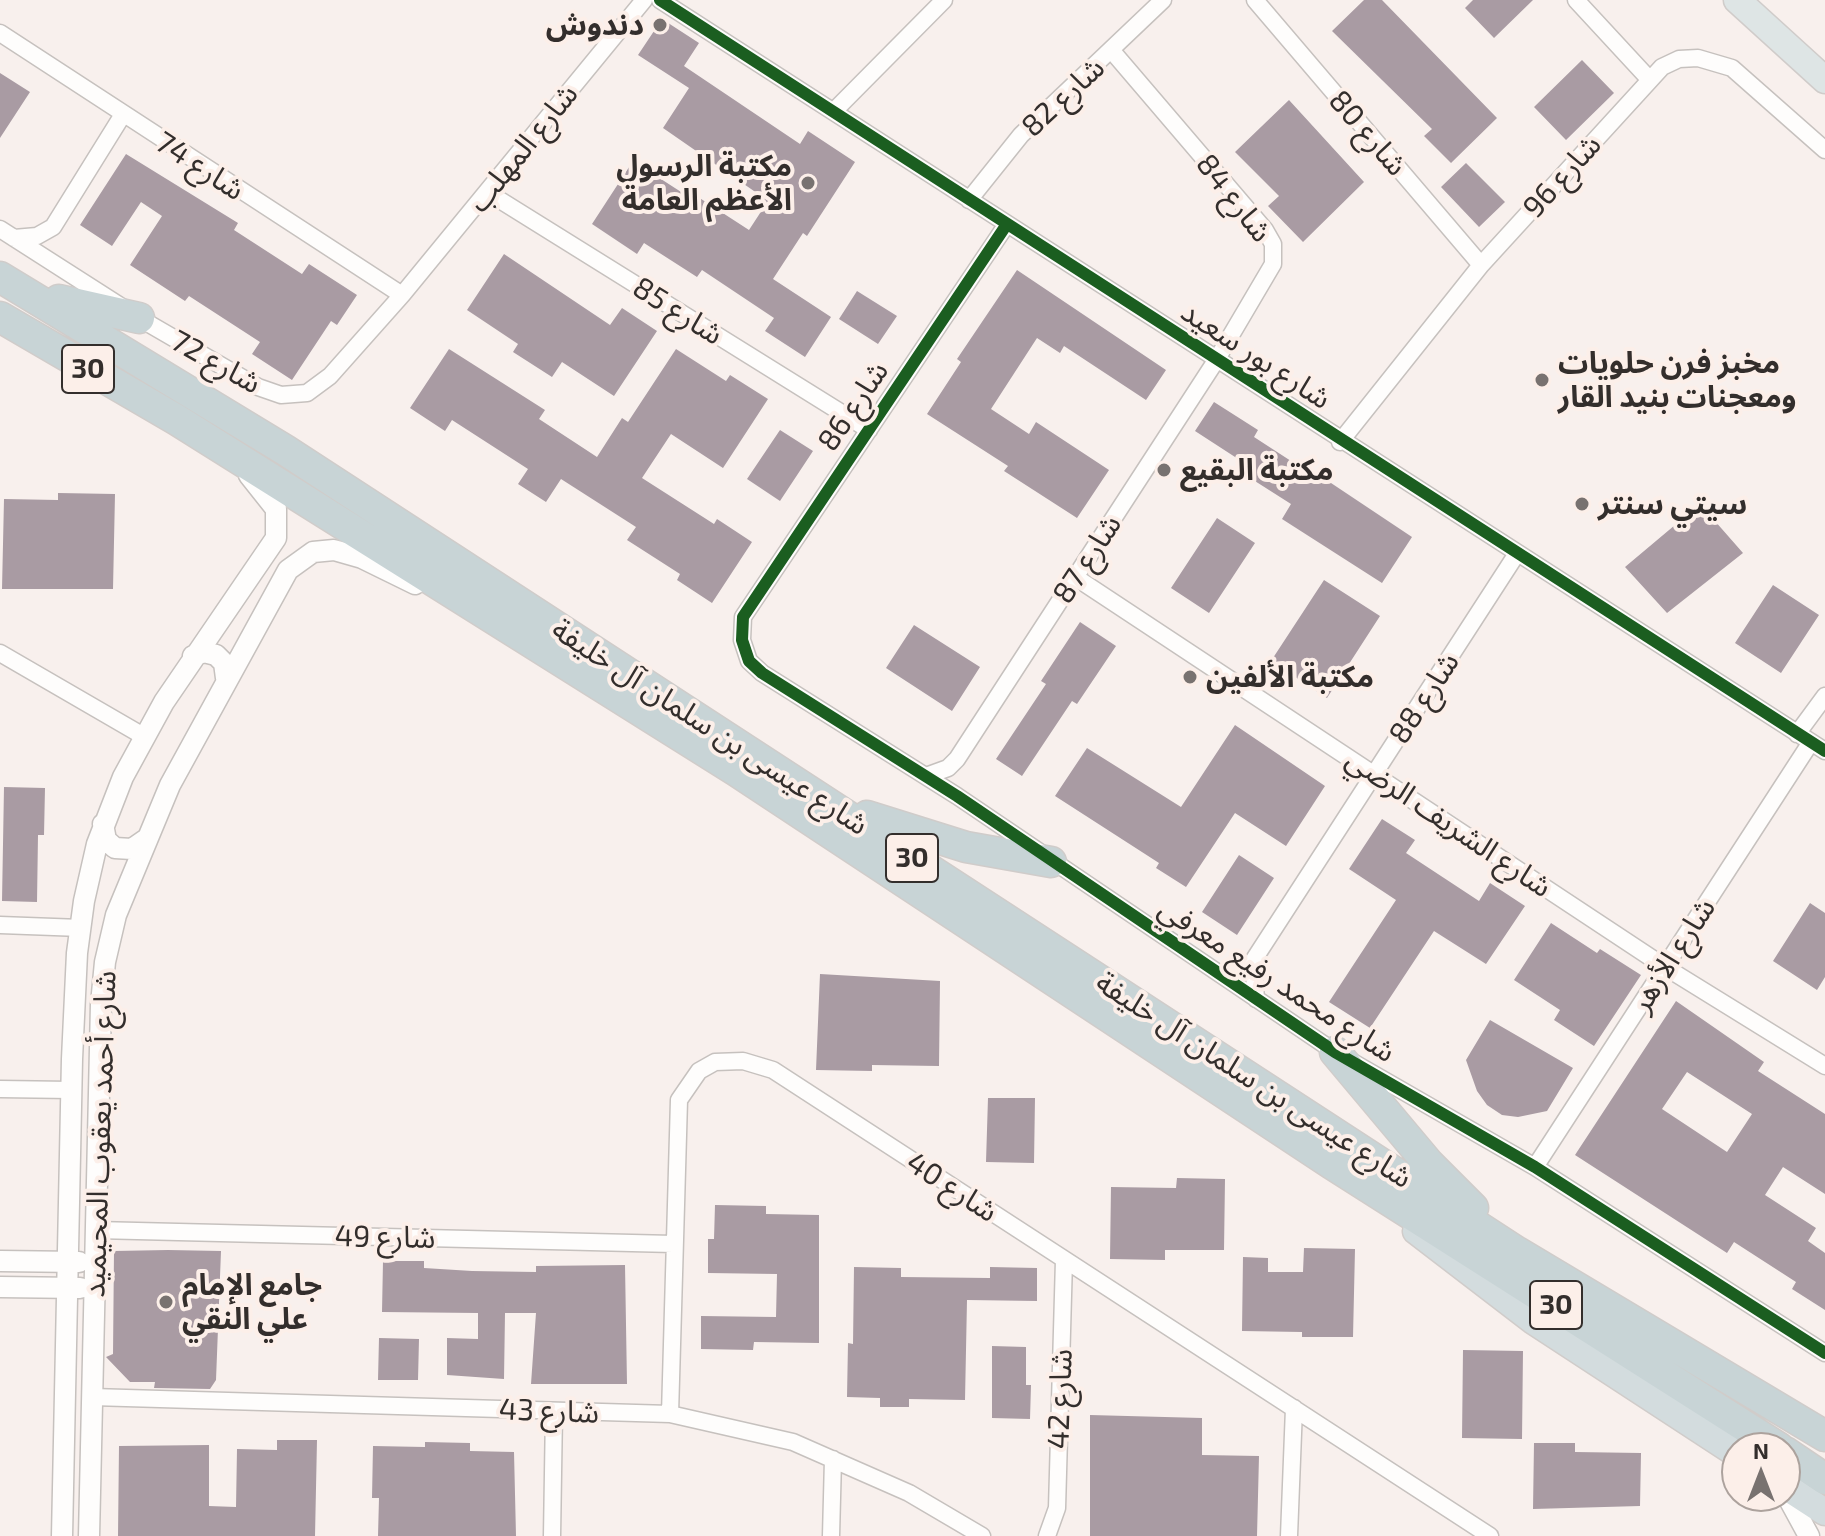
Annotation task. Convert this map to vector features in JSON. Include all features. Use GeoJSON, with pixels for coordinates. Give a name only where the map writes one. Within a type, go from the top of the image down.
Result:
{"type":"FeatureCollection","features":[{"type":"Feature","properties":{"kind":"highway"},"geometry":{"type":"LineString","coordinates":[[9,282],[91,310],[139,318]]}},
{"type":"Feature","properties":{"kind":"highway","name":"شارع عيسى بن سلمان آل خليفة"},"geometry":{"type":"LineString","coordinates":[[9,282],[285,450],[1517,1252],[1825,1436]]}},
{"type":"Feature","properties":{"kind":"highway","name":"شارع عيسى بن سلمان آل خليفة"},"geometry":{"type":"LineString","coordinates":[[0,317],[177,420],[735,770],[1332,1164],[1754,1432]]}},
{"type":"Feature","properties":{"kind":"highway"},"geometry":{"type":"LineString","coordinates":[[830,805],[966,847],[1051,862]]}},
{"type":"Feature","properties":{"kind":"highway"},"geometry":{"type":"LineString","coordinates":[[1335,1052],[1429,1164],[1517,1252]]}},
{"type":"Feature","properties":{"kind":"highway"},"geometry":{"type":"LineString","coordinates":[[1332,1164],[1532,1320],[1721,1444]]}},
{"type":"Feature","properties":{"kind":"highway"},"geometry":{"type":"LineString","coordinates":[[1801,1463],[1825,1479]]}},
{"type":"Feature","properties":{"kind":"highway"},"geometry":{"type":"LineString","coordinates":[[1801,1498],[1825,1512]]}},
{"type":"Feature","properties":{"kind":"main road"},"geometry":{"type":"LineString","coordinates":[[1737,0],[1825,80]]}},
{"type":"Feature","properties":{"kind":"street","name":"شارع المهلب"},"geometry":{"type":"LineString","coordinates":[[402,295],[644,0]]}},
{"type":"Feature","properties":{"kind":"street","name":"شارع بور سعيد"},"geometry":{"type":"LineString","coordinates":[[660,0],[835,110],[1340,442],[1811,743]]}},
{"type":"Feature","properties":{"kind":"street"},"geometry":{"type":"LineString","coordinates":[[835,110],[944,0]]}},
{"type":"Feature","properties":{"kind":"street","name":"شارع 82"},"geometry":{"type":"LineString","coordinates":[[969,200],[1021,135],[1163,0]]}},
{"type":"Feature","properties":{"kind":"street","name":"شارع 80"},"geometry":{"type":"LineString","coordinates":[[1255,0],[1481,265]]}},
{"type":"Feature","properties":{"kind":"street"},"geometry":{"type":"LineString","coordinates":[[1576,0],[1650,80]]}},
{"type":"Feature","properties":{"kind":"street","name":"شارع 74"},"geometry":{"type":"LineString","coordinates":[[0,33],[122,116],[402,295]]}},
{"type":"Feature","properties":{"kind":"street","name":"شارع 84"},"geometry":{"type":"LineString","coordinates":[[1112,51],[1265,230],[1273,244],[1273,264],[1267,278],[1217,359]]}},
{"type":"Feature","properties":{"kind":"street","name":"شارع 96"},"geometry":{"type":"LineString","coordinates":[[1340,442],[1481,265],[1662,67],[1679,59],[1698,58],[1732,68],[1825,150]]}},
{"type":"Feature","properties":{"kind":"street"},"geometry":{"type":"LineString","coordinates":[[54,264],[53,227],[122,116]]}},
{"type":"Feature","properties":{"kind":"street","name":"شارع 85"},"geometry":{"type":"LineString","coordinates":[[487,192],[869,430]]}},
{"type":"Feature","properties":{"kind":"street","name":"شارع 86"},"geometry":{"type":"LineString","coordinates":[[743,617],[1007,224]]}},
{"type":"Feature","properties":{"kind":"street","name":"شارع 72"},"geometry":{"type":"LineString","coordinates":[[7,233],[37,236],[53,227]]}},
{"type":"Feature","properties":{"kind":"street","name":"شارع 72"},"geometry":{"type":"LineString","coordinates":[[7,233],[139,318],[258,387],[281,395],[300,395],[321,385],[402,295]]}},
{"type":"Feature","properties":{"kind":"street","name":"شارع 87"},"geometry":{"type":"LineString","coordinates":[[926,776],[938,774],[957,759],[1217,359]]}},
{"type":"Feature","properties":{"kind":"street","name":"شارع أحمد يعقوب المحيميد"},"geometry":{"type":"LineString","coordinates":[[62,1536],[71,1090],[81,928],[103,824],[145,737],[193,656],[272,545],[278,525],[276,509],[261,486],[177,420]]}},
{"type":"Feature","properties":{"kind":"street","name":"شارع أحمد يعقوب المحيميد"},"geometry":{"type":"LineString","coordinates":[[89,1536],[103,981],[116,915],[145,840],[226,678],[282,577],[300,559],[319,550],[362,558],[536,644]]}},
{"type":"Feature","properties":{"kind":"street","name":"شارع 88"},"geometry":{"type":"LineString","coordinates":[[1253,961],[1516,555]]}},
{"type":"Feature","properties":{"kind":"street","name":"شارع الشريف الرضي"},"geometry":{"type":"LineString","coordinates":[[1075,577],[1665,967],[1825,1066]]}},
{"type":"Feature","properties":{"kind":"street","name":"شارع محمد رفيع معرفي"},"geometry":{"type":"LineString","coordinates":[[743,617],[743,646],[754,667],[957,796],[1335,1052],[1535,1167],[1825,1353]]}},
{"type":"Feature","properties":{"kind":"street"},"geometry":{"type":"LineString","coordinates":[[193,656],[204,652],[216,655],[224,663],[226,678]]}},
{"type":"Feature","properties":{"kind":"street"},"geometry":{"type":"LineString","coordinates":[[0,653],[145,737]]}},
{"type":"Feature","properties":{"kind":"street","name":"شارع الأزهر"},"geometry":{"type":"LineString","coordinates":[[1535,1167],[1811,743],[1825,696]]}},
{"type":"Feature","properties":{"kind":"street"},"geometry":{"type":"LineString","coordinates":[[957,759],[957,796]]}},
{"type":"Feature","properties":{"kind":"street"},"geometry":{"type":"LineString","coordinates":[[103,824],[106,840],[115,848],[132,849],[145,840]]}},
{"type":"Feature","properties":{"kind":"street"},"geometry":{"type":"LineString","coordinates":[[0,925],[81,928]]}},
{"type":"Feature","properties":{"kind":"street"},"geometry":{"type":"LineString","coordinates":[[1216,973],[1253,961],[1256,999]]}},
{"type":"Feature","properties":{"kind":"street","name":"شارع 40"},"geometry":{"type":"LineString","coordinates":[[670,1414],[679,1100],[699,1071],[715,1062],[732,1061],[773,1070],[1490,1536]]}},
{"type":"Feature","properties":{"kind":"street"},"geometry":{"type":"LineString","coordinates":[[0,1089],[71,1090]]}},
{"type":"Feature","properties":{"kind":"street","name":"شارع 49"},"geometry":{"type":"LineString","coordinates":[[96,1230],[673,1244]]}},
{"type":"Feature","properties":{"kind":"street","name":"شارع 42"},"geometry":{"type":"LineString","coordinates":[[1047,1536],[1057,1508],[1064,1260]]}},
{"type":"Feature","properties":{"kind":"street"},"geometry":{"type":"LineString","coordinates":[[0,1261],[95,1262]]}},
{"type":"Feature","properties":{"kind":"street"},"geometry":{"type":"LineString","coordinates":[[0,1287],[95,1288]]}},
{"type":"Feature","properties":{"kind":"street","name":"شارع 43"},"geometry":{"type":"LineString","coordinates":[[92,1397],[670,1414],[793,1442],[909,1493],[982,1536]]}},
{"type":"Feature","properties":{"kind":"street"},"geometry":{"type":"LineString","coordinates":[[1289,1536],[1294,1408]]}},
{"type":"Feature","properties":{"kind":"street"},"geometry":{"type":"LineString","coordinates":[[552,1536],[554,1411]]}},
{"type":"Feature","properties":{"kind":"street"},"geometry":{"type":"LineString","coordinates":[[831,1536],[833,1459]]}},
{"type":"Feature","properties":{"kind":"street"},"geometry":{"type":"LineString","coordinates":[[1797,1512],[1809,1536]]}},
{"type":"Feature","properties":{"kind":"building"},"geometry":{"type":"Polygon","coordinates":[[[1364,0],[1382,0],[1497,118],[1451,163],[1424,136],[1432,129],[1332,31],[1364,0]]]}},
{"type":"Feature","properties":{"kind":"building"},"geometry":{"type":"Polygon","coordinates":[[[1473,0],[1533,0],[1494,38],[1465,8],[1473,0]]]}},
{"type":"Feature","properties":{"kind":"building"},"geometry":{"type":"Polygon","coordinates":[[[662,19],[699,43],[684,66],[800,144],[808,131],[855,162],[807,236],[803,233],[773,279],[831,317],[805,357],[765,331],[774,318],[702,270],[697,277],[644,243],[637,254],[592,224],[633,161],[692,199],[695,195],[749,230],[764,207],[760,205],[764,198],[663,128],[689,88],[638,55],[662,19]]]}},
{"type":"Feature","properties":{"kind":"building"},"geometry":{"type":"Polygon","coordinates":[[[1582,60],[1614,93],[1566,140],[1534,107],[1582,60]]]}},
{"type":"Feature","properties":{"kind":"building"},"geometry":{"type":"Polygon","coordinates":[[[0,73],[30,92],[0,138],[0,73]]]}},
{"type":"Feature","properties":{"kind":"building"},"geometry":{"type":"Polygon","coordinates":[[[1289,100],[1364,182],[1303,242],[1268,206],[1279,196],[1235,152],[1289,100]]]}},
{"type":"Feature","properties":{"kind":"building"},"geometry":{"type":"Polygon","coordinates":[[[126,154],[238,223],[234,230],[302,274],[309,264],[357,295],[337,325],[331,321],[292,380],[252,354],[260,342],[189,296],[185,301],[130,265],[162,216],[141,202],[112,246],[80,225],[126,154]]]}},
{"type":"Feature","properties":{"kind":"building"},"geometry":{"type":"Polygon","coordinates":[[[1466,163],[1505,202],[1479,227],[1441,187],[1466,163]]]}},
{"type":"Feature","properties":{"kind":"building"},"geometry":{"type":"Polygon","coordinates":[[[504,254],[610,325],[622,308],[657,331],[614,396],[562,362],[552,377],[513,352],[518,344],[467,310],[504,254]]]}},
{"type":"Feature","properties":{"kind":"building"},"geometry":{"type":"Polygon","coordinates":[[[1017,270],[1166,370],[1146,400],[1064,346],[1060,353],[1037,338],[991,409],[1029,434],[1036,422],[1109,470],[1077,518],[1004,471],[1008,466],[927,414],[961,362],[957,359],[1017,270]]]}},
{"type":"Feature","properties":{"kind":"building"},"geometry":{"type":"Polygon","coordinates":[[[857,291],[897,316],[878,344],[839,319],[857,291]]]}},
{"type":"Feature","properties":{"kind":"building"},"geometry":{"type":"Polygon","coordinates":[[[449,349],[545,410],[539,419],[597,457],[622,418],[628,422],[676,349],[726,381],[730,375],[768,399],[723,468],[671,434],[642,478],[714,524],[717,519],[752,542],[712,603],[677,580],[680,574],[627,540],[636,527],[561,479],[546,502],[518,484],[528,469],[452,420],[445,431],[410,408],[449,349]]]}},
{"type":"Feature","properties":{"kind":"building"},"geometry":{"type":"Polygon","coordinates":[[[1214,402],[1258,430],[1254,437],[1311,474],[1313,471],[1412,537],[1382,583],[1282,519],[1291,504],[1247,476],[1252,468],[1195,431],[1214,402]]]}},
{"type":"Feature","properties":{"kind":"building"},"geometry":{"type":"Polygon","coordinates":[[[780,430],[813,451],[780,501],[747,479],[780,430]]]}},
{"type":"Feature","properties":{"kind":"building"},"geometry":{"type":"Polygon","coordinates":[[[58,493],[115,494],[113,589],[2,589],[4,499],[58,500],[58,493]]]}},
{"type":"Feature","properties":{"kind":"building"},"geometry":{"type":"Polygon","coordinates":[[[1700,504],[1743,553],[1667,613],[1625,567],[1700,504]]]}},
{"type":"Feature","properties":{"kind":"building"},"geometry":{"type":"Polygon","coordinates":[[[1217,518],[1255,543],[1209,613],[1171,588],[1217,518]]]}},
{"type":"Feature","properties":{"kind":"building"},"geometry":{"type":"Polygon","coordinates":[[[1324,580],[1380,616],[1327,698],[1271,661],[1324,580]]]}},
{"type":"Feature","properties":{"kind":"building"},"geometry":{"type":"Polygon","coordinates":[[[1773,585],[1819,615],[1781,673],[1735,643],[1773,585]]]}},
{"type":"Feature","properties":{"kind":"building"},"geometry":{"type":"Polygon","coordinates":[[[1080,622],[1116,646],[1077,704],[1072,701],[1022,776],[996,759],[1046,684],[1041,681],[1080,622]]]}},
{"type":"Feature","properties":{"kind":"building"},"geometry":{"type":"Polygon","coordinates":[[[914,625],[980,667],[952,711],[886,668],[914,625]]]}},
{"type":"Feature","properties":{"kind":"building"},"geometry":{"type":"Polygon","coordinates":[[[1235,725],[1325,786],[1286,846],[1235,813],[1186,887],[1156,868],[1159,863],[1055,796],[1087,748],[1181,807],[1235,725]]]}},
{"type":"Feature","properties":{"kind":"building"},"geometry":{"type":"Polygon","coordinates":[[[4,787],[45,788],[44,835],[38,835],[37,902],[2,901],[4,787]]]}},
{"type":"Feature","properties":{"kind":"building"},"geometry":{"type":"Polygon","coordinates":[[[1382,819],[1415,840],[1406,853],[1479,901],[1490,883],[1525,906],[1486,964],[1434,931],[1370,1028],[1329,1002],[1396,900],[1349,869],[1382,819]]]}},
{"type":"Feature","properties":{"kind":"building"},"geometry":{"type":"Polygon","coordinates":[[[1239,855],[1274,878],[1237,935],[1202,912],[1239,855]]]}},
{"type":"Feature","properties":{"kind":"building"},"geometry":{"type":"Polygon","coordinates":[[[1810,903],[1825,913],[1825,977],[1817,990],[1773,961],[1810,903]]]}},
{"type":"Feature","properties":{"kind":"building"},"geometry":{"type":"Polygon","coordinates":[[[1551,923],[1597,953],[1600,949],[1641,975],[1594,1046],[1554,1020],[1560,1010],[1514,980],[1551,923]]]}},
{"type":"Feature","properties":{"kind":"building"},"geometry":{"type":"Polygon","coordinates":[[[820,974],[940,981],[939,1066],[872,1065],[872,1071],[816,1070],[820,974]]]}},
{"type":"Feature","properties":{"kind":"building"},"geometry":{"type":"Polygon","coordinates":[[[1676,1001],[1764,1062],[1758,1071],[1825,1114],[1825,1194],[1783,1167],[1765,1195],[1816,1228],[1808,1241],[1825,1253],[1825,1310],[1792,1289],[1796,1282],[1734,1242],[1727,1253],[1575,1155],[1676,1001]],[[1687,1072],[1662,1109],[1727,1152],[1752,1114],[1687,1072]]]}},
{"type":"Feature","properties":{"kind":"building"},"geometry":{"type":"Polygon","coordinates":[[[1490,1020],[1573,1068],[1547,1111],[1518,1117],[1502,1115],[1487,1105],[1477,1091],[1466,1060],[1490,1020]]]}},
{"type":"Feature","properties":{"kind":"building"},"geometry":{"type":"Polygon","coordinates":[[[988,1098],[1035,1098],[1034,1163],[986,1162],[988,1098]]]}},
{"type":"Feature","properties":{"kind":"building"},"geometry":{"type":"Polygon","coordinates":[[[1177,1178],[1225,1179],[1224,1250],[1165,1250],[1165,1260],[1110,1259],[1111,1187],[1176,1188],[1177,1178]]]}},
{"type":"Feature","properties":{"kind":"building"},"geometry":{"type":"Polygon","coordinates":[[[715,1205],[766,1206],[766,1214],[819,1215],[819,1343],[754,1342],[753,1350],[701,1349],[701,1316],[776,1317],[777,1274],[708,1273],[708,1239],[714,1239],[715,1205]]]}},
{"type":"Feature","properties":{"kind":"building"},"geometry":{"type":"Polygon","coordinates":[[[1304,1248],[1355,1249],[1353,1337],[1302,1337],[1302,1332],[1242,1331],[1243,1257],[1268,1258],[1268,1272],[1303,1272],[1304,1248]]]}},
{"type":"Feature","properties":{"kind":"building","name":"جامع الإمام علي النقي"},"geometry":{"type":"Polygon","coordinates":[[[114,1251],[221,1251],[216,1380],[210,1389],[154,1388],[155,1382],[130,1382],[106,1357],[113,1354],[114,1251]]]}},
{"type":"Feature","properties":{"kind":"building"},"geometry":{"type":"Polygon","coordinates":[[[383,1261],[424,1261],[424,1268],[472,1271],[536,1272],[536,1266],[625,1265],[627,1384],[531,1384],[536,1313],[505,1313],[504,1379],[447,1375],[447,1338],[478,1339],[478,1313],[382,1312],[383,1261]]]}},
{"type":"Feature","properties":{"kind":"building"},"geometry":{"type":"Polygon","coordinates":[[[854,1267],[901,1268],[901,1277],[990,1278],[990,1267],[1037,1268],[1037,1301],[967,1300],[965,1400],[909,1399],[909,1407],[880,1407],[880,1398],[847,1397],[848,1343],[853,1344],[854,1267]]]}},
{"type":"Feature","properties":{"kind":"building"},"geometry":{"type":"Polygon","coordinates":[[[379,1338],[419,1339],[418,1380],[378,1380],[379,1338]]]}},
{"type":"Feature","properties":{"kind":"building"},"geometry":{"type":"Polygon","coordinates":[[[992,1346],[1026,1347],[1026,1385],[1031,1385],[1030,1419],[992,1418],[992,1346]]]}},
{"type":"Feature","properties":{"kind":"building"},"geometry":{"type":"Polygon","coordinates":[[[1463,1350],[1523,1351],[1522,1439],[1462,1438],[1463,1350]]]}},
{"type":"Feature","properties":{"kind":"building"},"geometry":{"type":"Polygon","coordinates":[[[1090,1415],[1202,1418],[1202,1455],[1259,1456],[1257,1536],[1090,1536],[1090,1415]]]}},
{"type":"Feature","properties":{"kind":"building"},"geometry":{"type":"Polygon","coordinates":[[[277,1440],[317,1440],[315,1536],[118,1536],[119,1446],[209,1445],[209,1506],[236,1507],[237,1449],[277,1450],[277,1440]]]}},
{"type":"Feature","properties":{"kind":"building"},"geometry":{"type":"Polygon","coordinates":[[[425,1442],[470,1443],[470,1451],[514,1452],[516,1536],[378,1536],[379,1498],[372,1498],[373,1446],[425,1447],[425,1442]]]}},
{"type":"Feature","properties":{"kind":"building"},"geometry":{"type":"Polygon","coordinates":[[[1534,1443],[1575,1443],[1575,1452],[1641,1453],[1640,1506],[1533,1509],[1534,1443]]]}},
{"type":"Feature","properties":{"kind":"cycle path"},"geometry":{"type":"LineString","coordinates":[[660,0],[1825,751]]}},
{"type":"Feature","properties":{"kind":"cycle path"},"geometry":{"type":"LineString","coordinates":[[1007,224],[743,617],[742,640],[749,661],[762,673],[957,796],[1335,1052],[1535,1167],[1825,1353]]}},
{"type":"Feature","properties":{"kind":"place","name":"دندوش"},"geometry":{"type":"Point","coordinates":[660,25]}},
{"type":"Feature","properties":{"kind":"place","name":"مكتبة الرسول الأعظم العامة"},"geometry":{"type":"Point","coordinates":[808,183]}},
{"type":"Feature","properties":{"kind":"place","name":"مخبز فرن حلويات ومعجنات بنيد القار"},"geometry":{"type":"Point","coordinates":[1542,380]}},
{"type":"Feature","properties":{"kind":"place","name":"مكتبة البقيع"},"geometry":{"type":"Point","coordinates":[1164,470]}},
{"type":"Feature","properties":{"kind":"place","name":"سيتي سنتر"},"geometry":{"type":"Point","coordinates":[1582,504]}},
{"type":"Feature","properties":{"kind":"place","name":"مكتبة الألفين"},"geometry":{"type":"Point","coordinates":[1190,677]}},
{"type":"Feature","properties":{"kind":"place","name":"جامع الإمام علي النقي"},"geometry":{"type":"Point","coordinates":[166,1302]}}]}
